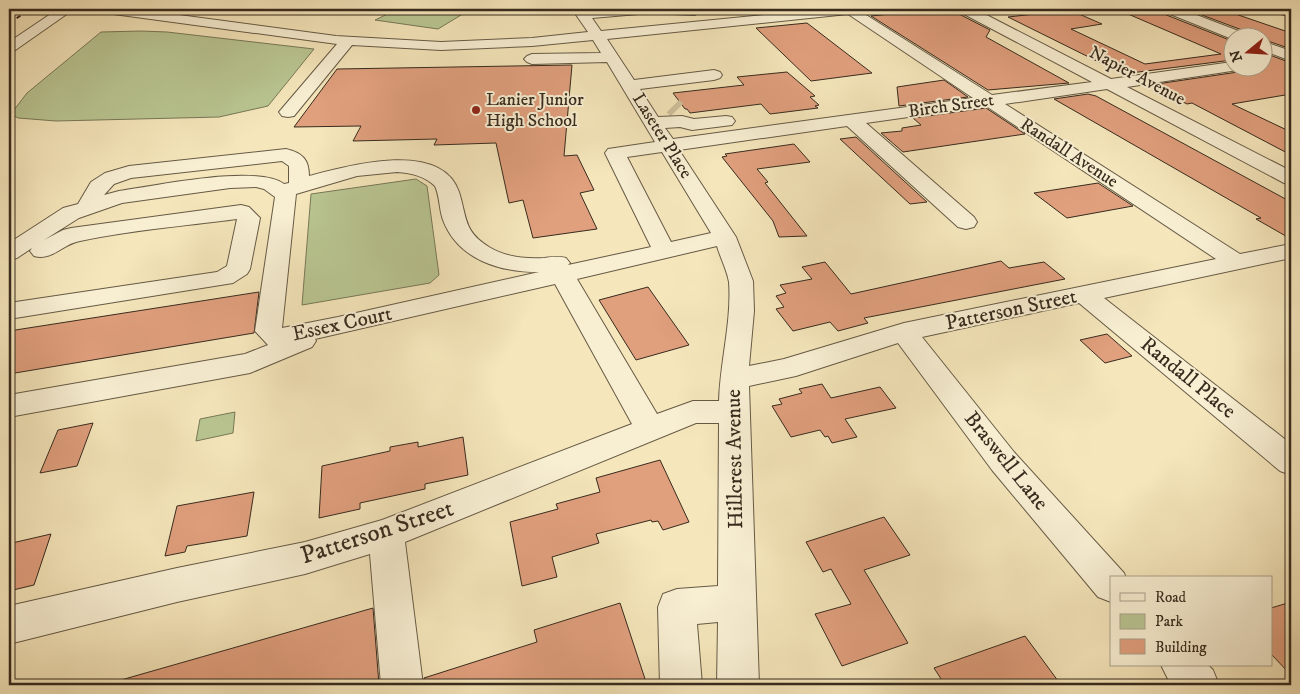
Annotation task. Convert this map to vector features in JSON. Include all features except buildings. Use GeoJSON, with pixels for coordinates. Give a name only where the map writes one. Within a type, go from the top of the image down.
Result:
{"type":"FeatureCollection","features":[{"type":"Feature","properties":{"kind":"street"},"geometry":{"type":"LineString","coordinates":[[9,48],[67,9]]}},
{"type":"Feature","properties":{"kind":"street"},"geometry":{"type":"LineString","coordinates":[[106,9],[348,41],[432,46],[495,45],[856,9]]}},
{"type":"Feature","properties":{"kind":"street"},"geometry":{"type":"LineString","coordinates":[[580,12],[647,9],[710,10]]}},
{"type":"Feature","properties":{"kind":"street","name":"Randall Avenue"},"geometry":{"type":"LineString","coordinates":[[856,9],[989,101],[1237,263]]}},
{"type":"Feature","properties":{"kind":"street","name":"Napier Avenue"},"geometry":{"type":"LineString","coordinates":[[965,9],[1291,179]]}},
{"type":"Feature","properties":{"kind":"street"},"geometry":{"type":"LineString","coordinates":[[1170,9],[1222,29]]}},
{"type":"Feature","properties":{"kind":"street"},"geometry":{"type":"LineString","coordinates":[[1280,9],[1291,12]]}},
{"type":"Feature","properties":{"kind":"street","name":"Laseter Place"},"geometry":{"type":"LineString","coordinates":[[580,12],[612,57],[725,237]]}},
{"type":"Feature","properties":{"kind":"street"},"geometry":{"type":"LineString","coordinates":[[288,112],[348,41]]}},
{"type":"Feature","properties":{"kind":"street"},"geometry":{"type":"LineString","coordinates":[[1272,49],[1291,57]]}},
{"type":"Feature","properties":{"kind":"street"},"geometry":{"type":"LineString","coordinates":[[333,57],[350,57]]}},
{"type":"Feature","properties":{"kind":"street"},"geometry":{"type":"LineString","coordinates":[[515,59],[612,57]]}},
{"type":"Feature","properties":{"kind":"street"},"geometry":{"type":"LineString","coordinates":[[1272,60],[1291,57]]}},
{"type":"Feature","properties":{"kind":"street"},"geometry":{"type":"LineString","coordinates":[[384,58],[479,59]]}},
{"type":"Feature","properties":{"kind":"street"},"geometry":{"type":"LineString","coordinates":[[672,64],[680,79]]}},
{"type":"Feature","properties":{"kind":"street","name":"Birch Street"},"geometry":{"type":"LineString","coordinates":[[660,243],[615,152],[1222,68]]}},
{"type":"Feature","properties":{"kind":"street"},"geometry":{"type":"LineString","coordinates":[[630,85],[657,88],[680,79],[714,75]]}},
{"type":"Feature","properties":{"kind":"street"},"geometry":{"type":"LineString","coordinates":[[654,123],[679,115],[692,125],[745,120],[751,122],[755,127],[753,134]]}},
{"type":"Feature","properties":{"kind":"street"},"geometry":{"type":"LineString","coordinates":[[851,120],[966,222]]}},
{"type":"Feature","properties":{"kind":"street","name":"Essex Court"},"geometry":{"type":"LineString","coordinates":[[87,207],[98,186],[106,179],[129,172],[286,155],[299,164],[291,189],[286,195],[268,331],[276,338],[338,326],[725,237]]}},
{"type":"Feature","properties":{"kind":"street"},"geometry":{"type":"LineString","coordinates":[[9,253],[71,213],[119,197],[230,182],[256,181],[291,189],[365,168],[388,166],[430,172],[443,182],[449,192],[454,219],[463,240],[478,252],[503,261],[550,265],[660,243],[725,237]]}},
{"type":"Feature","properties":{"kind":"street"},"geometry":{"type":"LineString","coordinates":[[9,271],[71,235],[241,212],[248,218],[238,269],[224,278],[9,311]]}},
{"type":"Feature","properties":{"kind":"street","name":"Hillcrest Avenue"},"geometry":{"type":"LineString","coordinates":[[725,237],[741,281],[741,311],[734,396],[738,685]]}},
{"type":"Feature","properties":{"kind":"street"},"geometry":{"type":"LineString","coordinates":[[243,243],[281,238]]}},
{"type":"Feature","properties":{"kind":"street","name":"Patterson Street"},"geometry":{"type":"LineString","coordinates":[[9,625],[305,558],[386,534],[734,396],[786,369],[904,332],[1291,251]]}},
{"type":"Feature","properties":{"kind":"street"},"geometry":{"type":"LineString","coordinates":[[562,274],[650,428]]}},
{"type":"Feature","properties":{"kind":"street","name":"Randall Place"},"geometry":{"type":"LineString","coordinates":[[1084,295],[1291,462]]}},
{"type":"Feature","properties":{"kind":"street"},"geometry":{"type":"LineString","coordinates":[[9,406],[250,363],[338,326]]}},
{"type":"Feature","properties":{"kind":"street","name":"Braswell Lane"},"geometry":{"type":"LineString","coordinates":[[904,332],[1003,461],[1110,585]]}},
{"type":"Feature","properties":{"kind":"street"},"geometry":{"type":"LineString","coordinates":[[386,534],[402,685]]}},
{"type":"Feature","properties":{"kind":"street"},"geometry":{"type":"LineString","coordinates":[[681,685],[677,607],[737,603]]}},
{"type":"Feature","properties":{"kind":"street"},"geometry":{"type":"LineString","coordinates":[[1182,666],[1198,685]]}},
{"type":"Feature","properties":{"kind":"green space"},"geometry":{"type":"Polygon","coordinates":[[[398,9],[471,9],[438,29],[375,20],[398,9]]]}},
{"type":"Feature","properties":{"kind":"green space"},"geometry":{"type":"Polygon","coordinates":[[[101,32],[167,32],[314,49],[268,106],[219,117],[56,121],[18,118],[11,114],[27,93],[101,32]]]}},
{"type":"Feature","properties":{"kind":"green space"},"geometry":{"type":"Polygon","coordinates":[[[416,179],[427,186],[439,275],[430,283],[302,305],[311,194],[416,179]]]}},
{"type":"Feature","properties":{"kind":"green space"},"geometry":{"type":"Polygon","coordinates":[[[235,412],[233,433],[196,441],[200,419],[235,412]]]}},
{"type":"Feature","properties":{"kind":"tunnel"},"geometry":{"type":"LineString","coordinates":[[673,106],[677,110]]}},
{"type":"Feature","properties":{"kind":"railway"},"geometry":{"type":"LineString","coordinates":[[9,23],[31,9]]}},
{"type":"Feature","properties":{"kind":"place","name":"Lanier Junior High School"},"geometry":{"type":"Point","coordinates":[476,110]}}]}
